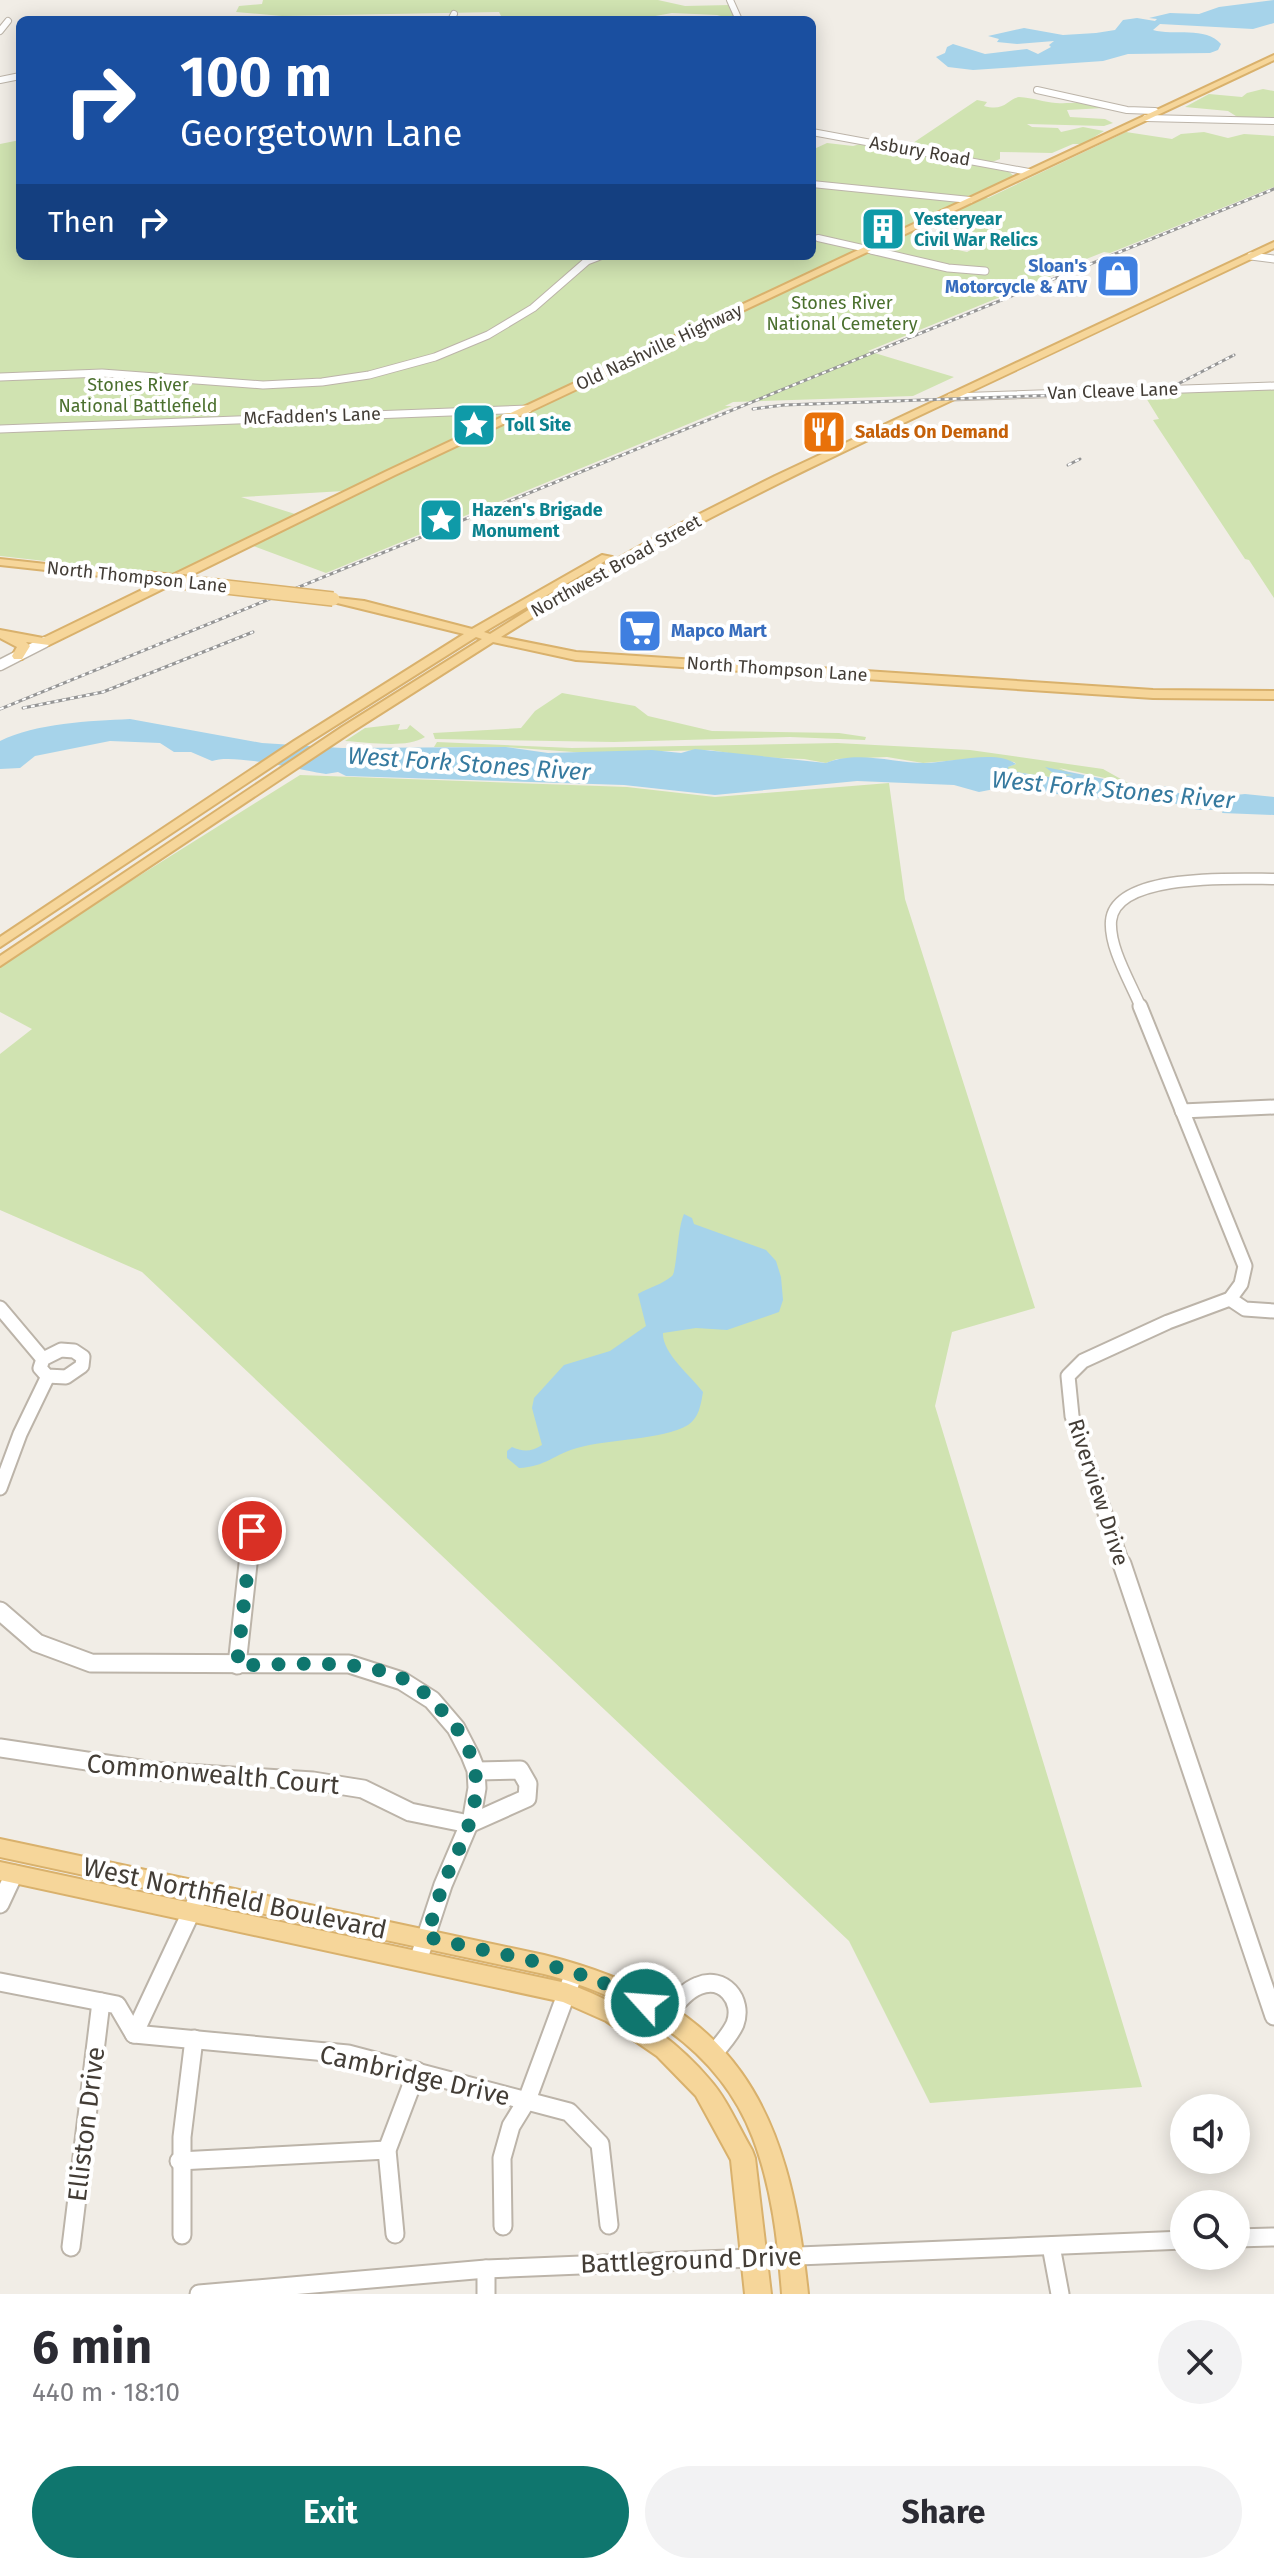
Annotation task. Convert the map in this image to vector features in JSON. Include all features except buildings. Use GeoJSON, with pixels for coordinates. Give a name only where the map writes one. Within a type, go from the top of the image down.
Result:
{"type":"FeatureCollection","features":[{"type":"Feature","properties":{"kind":"main road","name":"Old Nashville Highway"},"geometry":{"type":"LineString","coordinates":[[45,642],[528,409],[1274,57]]}},
{"type":"Feature","properties":{"kind":"main road","name":"Northwest Broad Street"},"geometry":{"type":"LineString","coordinates":[[0,962],[346,730],[491,637],[634,554],[876,422],[1274,236]]}},
{"type":"Feature","properties":{"kind":"main road","name":"Northwest Broad Street"},"geometry":{"type":"LineString","coordinates":[[0,943],[327,728],[475,634],[620,549],[736,489],[889,426],[1274,245]]}},
{"type":"Feature","properties":{"kind":"main road"},"geometry":{"type":"LineString","coordinates":[[1238,252],[1251,256]]}},
{"type":"Feature","properties":{"kind":"main road"},"geometry":{"type":"LineString","coordinates":[[1193,273],[1206,277]]}},
{"type":"Feature","properties":{"kind":"main road"},"geometry":{"type":"LineString","coordinates":[[1108,313],[1121,317]]}},
{"type":"Feature","properties":{"kind":"main road"},"geometry":{"type":"LineString","coordinates":[[1024,352],[1037,356]]}},
{"type":"Feature","properties":{"kind":"main road"},"geometry":{"type":"LineString","coordinates":[[938,393],[951,397]]}},
{"type":"Feature","properties":{"kind":"main road"},"geometry":{"type":"LineString","coordinates":[[876,422],[889,426]]}},
{"type":"Feature","properties":{"kind":"main road"},"geometry":{"type":"LineString","coordinates":[[736,489],[749,493]]}},
{"type":"Feature","properties":{"kind":"main road"},"geometry":{"type":"LineString","coordinates":[[665,525],[678,529]]}},
{"type":"Feature","properties":{"kind":"main road"},"geometry":{"type":"LineString","coordinates":[[620,549],[634,554]]}},
{"type":"Feature","properties":{"kind":"main road","name":"North Thompson Lane"},"geometry":{"type":"LineString","coordinates":[[0,562],[333,599],[407,613],[538,650],[594,657],[1153,694],[1274,695]]}},
{"type":"Feature","properties":{"kind":"main road"},"geometry":{"type":"LineString","coordinates":[[3,635],[45,642]]}},
{"type":"Feature","properties":{"kind":"main road"},"geometry":{"type":"LineString","coordinates":[[3,635],[24,646],[18,656]]}},
{"type":"Feature","properties":{"kind":"main road"},"geometry":{"type":"LineString","coordinates":[[32,921],[50,928]]}},
{"type":"Feature","properties":{"kind":"main road","name":"West Northfield Boulevard"},"geometry":{"type":"LineString","coordinates":[[0,1848],[427,1937],[570,1983],[665,2049],[704,2089],[743,2158],[758,2294]]}},
{"type":"Feature","properties":{"kind":"main road","name":"West Northfield Boulevard"},"geometry":{"type":"LineString","coordinates":[[7,1873],[418,1961],[624,1990],[666,2015],[713,2054],[764,2131],[782,2186],[795,2294]]}},
{"type":"Feature","properties":{"kind":"street"},"geometry":{"type":"LineString","coordinates":[[0,31],[8,21]]}},
{"type":"Feature","properties":{"kind":"street"},"geometry":{"type":"LineString","coordinates":[[1037,90],[1127,110],[1158,112]]}},
{"type":"Feature","properties":{"kind":"street"},"geometry":{"type":"LineString","coordinates":[[1146,118],[1274,121]]}},
{"type":"Feature","properties":{"kind":"street","name":"Asbury Road"},"geometry":{"type":"LineString","coordinates":[[816,133],[1029,172]]}},
{"type":"Feature","properties":{"kind":"street"},"geometry":{"type":"LineString","coordinates":[[816,184],[970,200]]}},
{"type":"Feature","properties":{"kind":"street"},"geometry":{"type":"LineString","coordinates":[[816,238],[948,268],[985,271]]}},
{"type":"Feature","properties":{"kind":"street"},"geometry":{"type":"LineString","coordinates":[[816,239],[823,243],[818,247],[838,243]]}},
{"type":"Feature","properties":{"kind":"street"},"geometry":{"type":"LineString","coordinates":[[1251,256],[1274,259]]}},
{"type":"Feature","properties":{"kind":"street"},"geometry":{"type":"LineString","coordinates":[[0,377],[102,373],[263,385],[310,383],[369,375],[435,357],[488,335],[533,308],[590,260]]}},
{"type":"Feature","properties":{"kind":"street","name":"Van Cleave Lane"},"geometry":{"type":"LineString","coordinates":[[951,397],[1274,386]]}},
{"type":"Feature","properties":{"kind":"street","name":"McFadden's Lane"},"geometry":{"type":"LineString","coordinates":[[0,429],[528,409]]}},
{"type":"Feature","properties":{"kind":"street"},"geometry":{"type":"LineString","coordinates":[[0,665],[45,642]]}},
{"type":"Feature","properties":{"kind":"street"},"geometry":{"type":"LineString","coordinates":[[1274,879],[1202,880],[1150,887],[1133,894],[1114,910],[1110,924],[1113,939],[1245,1266],[1241,1284],[1230,1299],[1245,1309],[1274,1311]]}},
{"type":"Feature","properties":{"kind":"street"},"geometry":{"type":"LineString","coordinates":[[1182,1111],[1274,1107]]}},
{"type":"Feature","properties":{"kind":"street","name":"Riverview Drive"},"geometry":{"type":"LineString","coordinates":[[1230,1299],[1168,1322],[1083,1361],[1068,1376],[1068,1391],[1072,1416],[1274,2016]]}},
{"type":"Feature","properties":{"kind":"street"},"geometry":{"type":"LineString","coordinates":[[0,1308],[43,1359]]}},
{"type":"Feature","properties":{"kind":"street"},"geometry":{"type":"LineString","coordinates":[[61,1350],[74,1351],[83,1357],[82,1366],[73,1374],[59,1378],[48,1376],[40,1368],[43,1359],[61,1350]]}},
{"type":"Feature","properties":{"kind":"street"},"geometry":{"type":"LineString","coordinates":[[0,1488],[20,1434],[48,1376]]}},
{"type":"Feature","properties":{"kind":"street"},"geometry":{"type":"LineString","coordinates":[[232,1515],[252,1531],[237,1665]]}},
{"type":"Feature","properties":{"kind":"street"},"geometry":{"type":"LineString","coordinates":[[0,1611],[37,1643],[91,1663],[349,1664],[384,1672],[411,1683],[432,1699],[459,1730],[477,1771],[476,1799],[418,1961]]}},
{"type":"Feature","properties":{"kind":"street","name":"Commonwealth Court"},"geometry":{"type":"LineString","coordinates":[[0,1748],[153,1771],[313,1781],[363,1789],[410,1812],[469,1824]]}},
{"type":"Feature","properties":{"kind":"street"},"geometry":{"type":"LineString","coordinates":[[469,1824],[485,1812],[515,1808],[527,1798],[528,1784],[520,1770],[477,1771]]}},
{"type":"Feature","properties":{"kind":"street"},"geometry":{"type":"LineString","coordinates":[[0,1904],[7,1873]]}},
{"type":"Feature","properties":{"kind":"street"},"geometry":{"type":"LineString","coordinates":[[134,2034],[201,1891]]}},
{"type":"Feature","properties":{"kind":"street"},"geometry":{"type":"LineString","coordinates":[[0,1982],[117,2005],[134,2034]]}},
{"type":"Feature","properties":{"kind":"street"},"geometry":{"type":"LineString","coordinates":[[503,2226],[502,2158],[511,2126],[527,2100],[570,1983]]}},
{"type":"Feature","properties":{"kind":"street"},"geometry":{"type":"LineString","coordinates":[[666,2015],[700,1984],[719,1983],[732,1992],[739,2008],[736,2022],[713,2054]]}},
{"type":"Feature","properties":{"kind":"street","name":"Elliston Drive"},"geometry":{"type":"LineString","coordinates":[[71,2247],[101,2002]]}},
{"type":"Feature","properties":{"kind":"street","name":"Cambridge Drive"},"geometry":{"type":"LineString","coordinates":[[134,2034],[348,2054],[569,2112],[600,2144],[609,2225]]}},
{"type":"Feature","properties":{"kind":"street"},"geometry":{"type":"LineString","coordinates":[[182,2235],[179,2161],[183,2102],[194,2039]]}},
{"type":"Feature","properties":{"kind":"street"},"geometry":{"type":"LineString","coordinates":[[395,2234],[387,2150],[417,2071]]}},
{"type":"Feature","properties":{"kind":"street"},"geometry":{"type":"LineString","coordinates":[[179,2161],[387,2150]]}},
{"type":"Feature","properties":{"kind":"street"},"geometry":{"type":"LineString","coordinates":[[1250,2238],[1274,2237]]}},
{"type":"Feature","properties":{"kind":"street","name":"Battleground Drive"},"geometry":{"type":"LineString","coordinates":[[199,2294],[486,2269],[1170,2241]]}},
{"type":"Feature","properties":{"kind":"street"},"geometry":{"type":"LineString","coordinates":[[1051,2246],[1060,2294]]}},
{"type":"Feature","properties":{"kind":"street"},"geometry":{"type":"LineString","coordinates":[[486,2269],[486,2294]]}},
{"type":"Feature","properties":{"kind":"green space"},"geometry":{"type":"Polygon","coordinates":[[[263,0],[658,0],[685,6],[730,5],[734,16],[672,13],[655,16],[501,16],[499,12],[282,16],[236,12],[239,6],[262,4],[263,0]]]}},
{"type":"Feature","properties":{"kind":"green space"},"geometry":{"type":"Polygon","coordinates":[[[1263,89],[1274,91],[1274,119],[1239,118],[1228,111],[1185,107],[1209,94],[1242,97],[1263,89]]]}},
{"type":"Feature","properties":{"kind":"green space"},"geometry":{"type":"Polygon","coordinates":[[[1019,97],[1105,108],[1067,110],[1070,117],[1105,119],[1113,123],[1104,126],[1027,124],[1058,128],[1061,132],[1083,127],[1104,131],[1083,144],[1073,144],[1052,153],[1000,152],[1000,159],[992,162],[910,145],[977,100],[987,102],[984,106],[997,107],[1019,97]]]}},
{"type":"Feature","properties":{"kind":"green space","name":"Stones River National Battlefield"},"geometry":{"type":"Polygon","coordinates":[[[1126,132],[1172,139],[1181,134],[1204,132],[1228,138],[1244,134],[1274,136],[1274,187],[1110,253],[1104,252],[1056,271],[1059,273],[868,351],[954,377],[913,396],[733,402],[725,406],[732,406],[326,573],[240,541],[170,575],[0,556],[0,144],[16,141],[16,260],[816,260],[816,148],[827,143],[853,146],[864,143],[1009,172],[1014,176],[974,194],[988,198],[1126,132]],[[923,226],[913,231],[947,241],[940,246],[967,252],[986,241],[923,226]],[[344,491],[241,497],[295,514],[344,491]]]}},
{"type":"Feature","properties":{"kind":"green space"},"geometry":{"type":"Polygon","coordinates":[[[1274,389],[1274,598],[1153,420],[1159,419],[1143,393],[1274,389]]]}},
{"type":"Feature","properties":{"kind":"green space"},"geometry":{"type":"Polygon","coordinates":[[[562,693],[635,706],[648,716],[712,731],[839,733],[866,737],[865,740],[790,737],[614,742],[435,739],[433,733],[521,728],[535,711],[562,693]]]}},
{"type":"Feature","properties":{"kind":"green space"},"geometry":{"type":"Polygon","coordinates":[[[400,724],[398,730],[407,729],[410,725],[425,737],[397,744],[345,741],[365,728],[400,724]]]}},
{"type":"Feature","properties":{"kind":"green space"},"geometry":{"type":"Polygon","coordinates":[[[437,742],[572,748],[837,743],[970,750],[1103,769],[1128,783],[1059,768],[1077,776],[1049,777],[1009,771],[1007,767],[1016,764],[1014,762],[982,758],[923,763],[887,757],[837,759],[826,763],[710,750],[587,753],[506,747],[434,747],[437,742]]]}},
{"type":"Feature","properties":{"kind":"green space"},"geometry":{"type":"Polygon","coordinates":[[[300,775],[627,787],[715,797],[889,783],[905,899],[1035,1308],[952,1332],[935,1406],[1142,2087],[930,2103],[849,1941],[142,1272],[0,1210],[0,1054],[32,1029],[0,1012],[0,963],[300,775]]]}},
{"type":"Feature","properties":{"kind":"water"},"geometry":{"type":"Polygon","coordinates":[[[1274,0],[1274,23],[1253,29],[1160,24],[1153,30],[1198,33],[1215,38],[1221,44],[1218,50],[1210,53],[1128,54],[1103,61],[973,70],[948,67],[936,57],[953,44],[985,54],[1027,49],[1038,54],[1051,47],[1049,45],[1054,41],[1017,44],[997,42],[999,39],[988,36],[1024,28],[1063,35],[1096,33],[1115,30],[1123,20],[1137,18],[1155,21],[1157,19],[1149,18],[1170,13],[1199,14],[1219,7],[1274,0]]]}},
{"type":"Feature","properties":{"kind":"water","name":"West Fork Stones River"},"geometry":{"type":"Polygon","coordinates":[[[130,719],[262,743],[342,748],[506,747],[548,753],[652,750],[681,753],[695,749],[826,763],[851,758],[925,763],[997,758],[1016,764],[1008,767],[1009,771],[1049,777],[1074,775],[1053,773],[1045,767],[1158,790],[1166,786],[1169,792],[1216,797],[1245,794],[1274,797],[1274,815],[1222,813],[1224,808],[1216,805],[1213,810],[1198,810],[1170,802],[1096,798],[1078,793],[1066,796],[1015,785],[979,792],[954,785],[857,781],[715,795],[624,785],[346,776],[338,772],[326,774],[235,759],[212,761],[191,752],[174,752],[160,743],[110,741],[35,756],[20,768],[0,769],[0,741],[14,735],[64,724],[130,719]]]}},
{"type":"Feature","properties":{"kind":"water"},"geometry":{"type":"Polygon","coordinates":[[[684,1214],[692,1218],[694,1224],[766,1250],[776,1261],[781,1277],[783,1300],[779,1312],[727,1330],[696,1328],[663,1333],[672,1356],[703,1392],[697,1415],[688,1425],[664,1434],[577,1448],[536,1465],[519,1468],[507,1458],[507,1451],[512,1447],[527,1450],[542,1445],[532,1408],[534,1398],[564,1365],[610,1351],[646,1326],[638,1294],[672,1276],[684,1214]]]}},
{"type":"Feature","properties":{"kind":"railway"},"geometry":{"type":"LineString","coordinates":[[0,709],[1274,189]]}},
{"type":"Feature","properties":{"kind":"railway"},"geometry":{"type":"LineString","coordinates":[[753,409],[784,405],[1143,392],[1174,386],[1234,355]]}},
{"type":"Feature","properties":{"kind":"railway"},"geometry":{"type":"LineString","coordinates":[[1068,465],[1080,459]]}},
{"type":"Feature","properties":{"kind":"railway"},"geometry":{"type":"LineString","coordinates":[[23,708],[103,692],[253,632]]}},
{"type":"Feature","properties":{"kind":"place","name":"Yesteryear Civil War Relics"},"geometry":{"type":"Point","coordinates":[883,229]}},
{"type":"Feature","properties":{"kind":"place","name":"Sloan's Motorcycle & ATV"},"geometry":{"type":"Point","coordinates":[1118,276]}},
{"type":"Feature","properties":{"kind":"place","name":"Toll Site"},"geometry":{"type":"Point","coordinates":[474,425]}},
{"type":"Feature","properties":{"kind":"place","name":"Salads On Demand"},"geometry":{"type":"Point","coordinates":[824,432]}},
{"type":"Feature","properties":{"kind":"place","name":"Hazen's Brigade Monument"},"geometry":{"type":"Point","coordinates":[441,520]}},
{"type":"Feature","properties":{"kind":"place","name":"Mapco Mart"},"geometry":{"type":"Point","coordinates":[640,631]}},
{"type":"Feature","properties":{"kind":"route"},"geometry":{"type":"LineString","coordinates":[[252,1531],[237,1665],[349,1664],[384,1672],[411,1683],[432,1699],[459,1730],[477,1771],[476,1799],[469,1824],[443,1886],[427,1937],[574,1973],[624,1990],[645,2003]]}},
{"type":"Feature","properties":{"kind":"park label","name":"Stones River National Cemetery"},"geometry":{"type":"Point","coordinates":[842,313]}}]}
